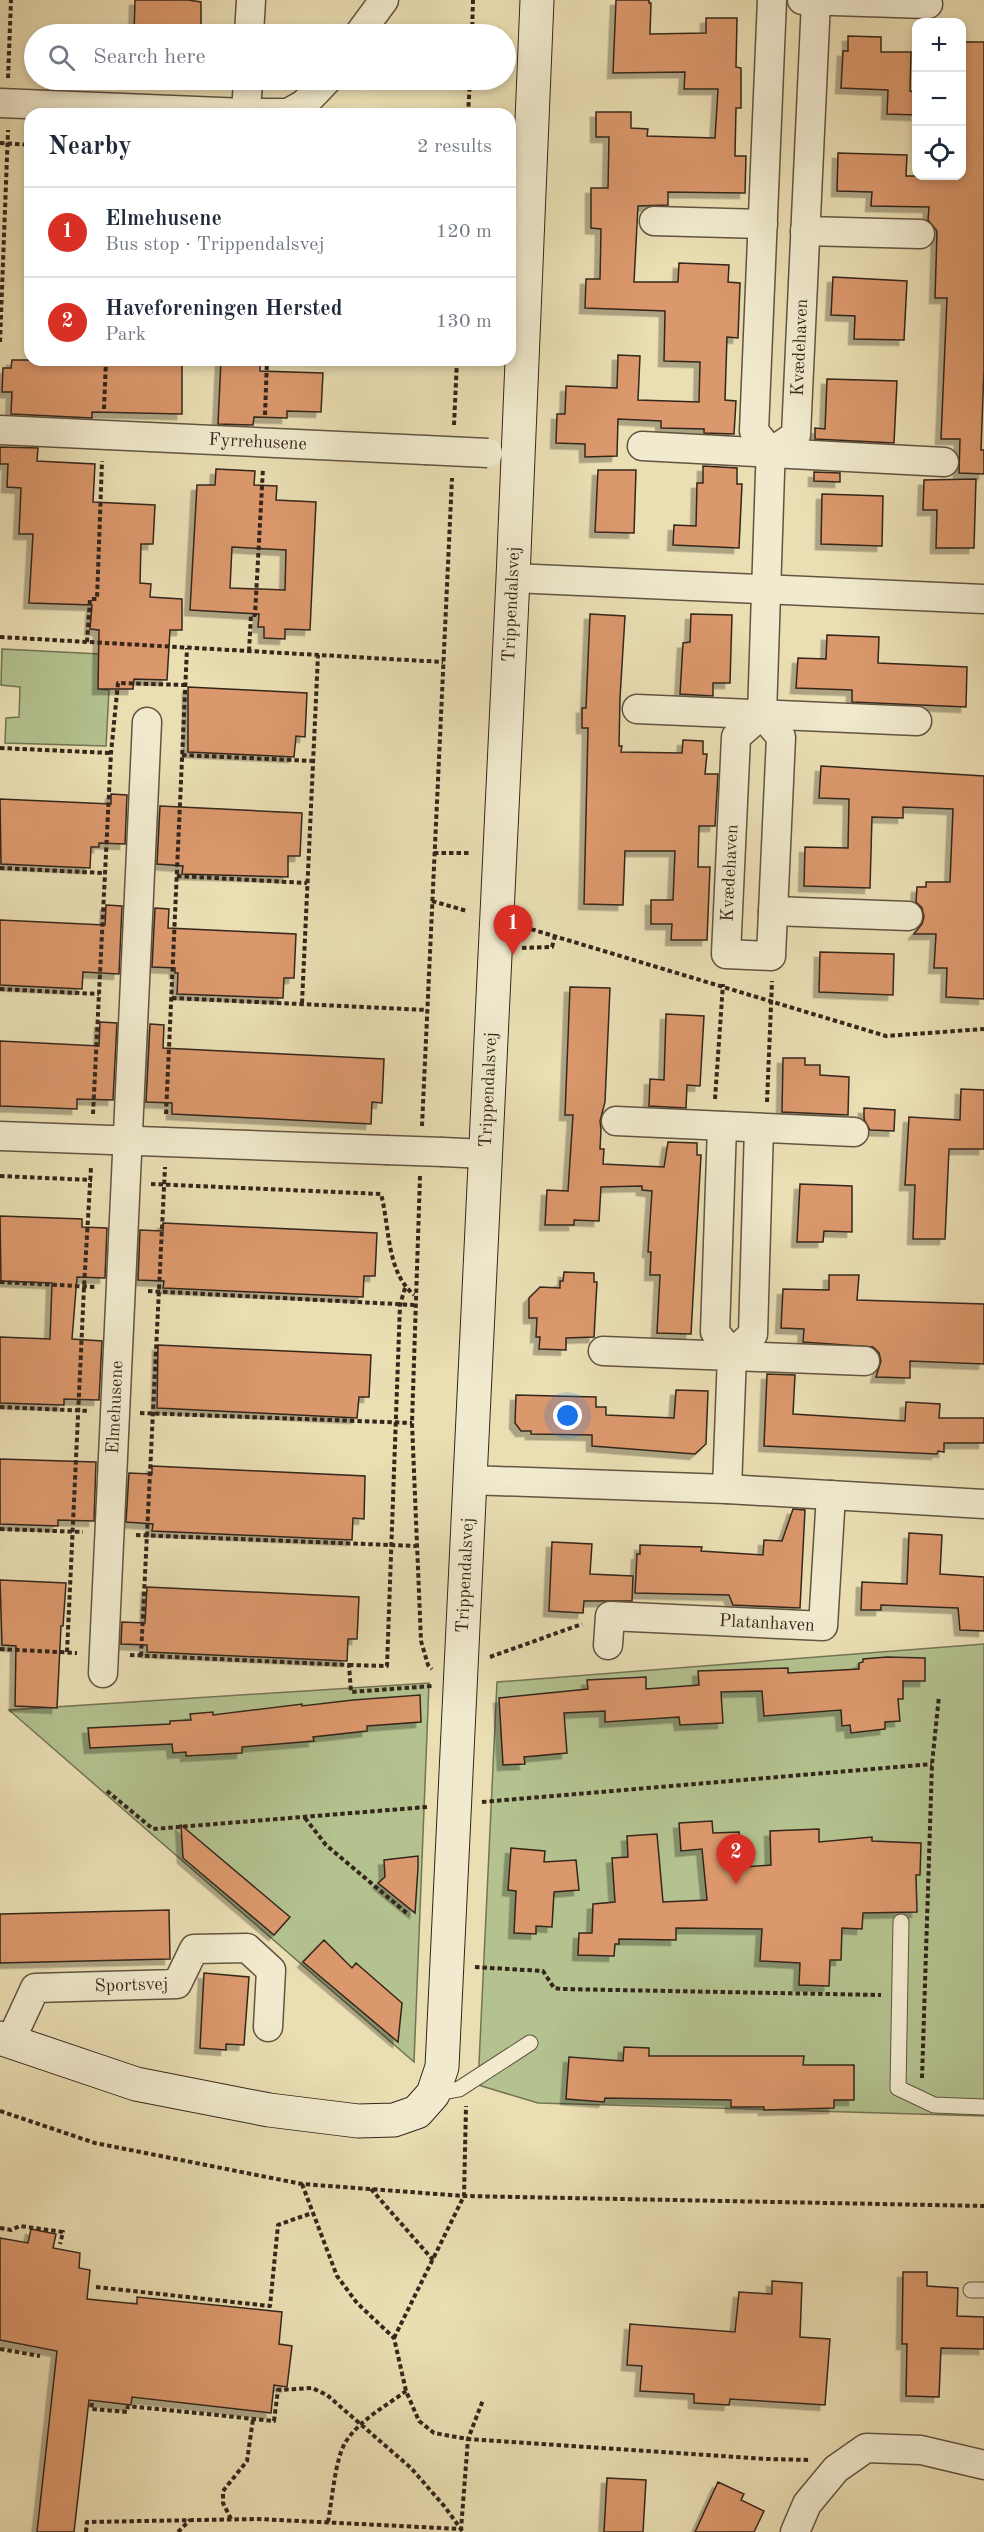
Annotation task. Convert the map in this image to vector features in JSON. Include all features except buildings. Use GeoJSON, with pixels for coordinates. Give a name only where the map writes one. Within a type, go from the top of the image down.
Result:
{"type":"FeatureCollection","features":[{"type":"Feature","properties":{"kind":"street"},"geometry":{"type":"LineString","coordinates":[[250,24],[251,0]]}},
{"type":"Feature","properties":{"kind":"street"},"geometry":{"type":"LineString","coordinates":[[366,24],[384,0]]}},
{"type":"Feature","properties":{"kind":"street","name":"Trippendalsvej"},"geometry":{"type":"LineString","coordinates":[[516,272],[537,0]]}},
{"type":"Feature","properties":{"kind":"street"},"geometry":{"type":"LineString","coordinates":[[771,956],[781,737],[762,714],[771,452],[754,431],[772,0]]}},
{"type":"Feature","properties":{"kind":"street"},"geometry":{"type":"LineString","coordinates":[[802,0],[928,4]]}},
{"type":"Feature","properties":{"kind":"street","name":"Kvædehaven"},"geometry":{"type":"LineString","coordinates":[[771,452],[796,435],[816,1]]}},
{"type":"Feature","properties":{"kind":"street"},"geometry":{"type":"LineString","coordinates":[[246,108],[247,90]]}},
{"type":"Feature","properties":{"kind":"street"},"geometry":{"type":"LineString","coordinates":[[296,108],[319,90]]}},
{"type":"Feature","properties":{"kind":"street"},"geometry":{"type":"LineString","coordinates":[[4,103],[125,108]]}},
{"type":"Feature","properties":{"kind":"street"},"geometry":{"type":"LineString","coordinates":[[654,220],[763,224]]}},
{"type":"Feature","properties":{"kind":"street"},"geometry":{"type":"LineString","coordinates":[[805,231],[920,234]]}},
{"type":"Feature","properties":{"kind":"street","name":"Trippendalsvej"},"geometry":{"type":"LineString","coordinates":[[358,2121],[394,2120],[417,2112],[433,2094],[442,2067],[454,1805],[453,1671],[469,1480],[513,578],[502,454],[509,366]]}},
{"type":"Feature","properties":{"kind":"street","name":"Fyrrehusene"},"geometry":{"type":"LineString","coordinates":[[0,430],[502,454]]}},
{"type":"Feature","properties":{"kind":"street"},"geometry":{"type":"LineString","coordinates":[[642,447],[944,462]]}},
{"type":"Feature","properties":{"kind":"street"},"geometry":{"type":"LineString","coordinates":[[513,578],[984,599]]}},
{"type":"Feature","properties":{"kind":"street"},"geometry":{"type":"LineString","coordinates":[[637,709],[917,721]]}},
{"type":"Feature","properties":{"kind":"street","name":"Kvædehaven"},"geometry":{"type":"LineString","coordinates":[[762,714],[736,736],[726,954],[771,956]]}},
{"type":"Feature","properties":{"kind":"street","name":"Elmehusene"},"geometry":{"type":"LineString","coordinates":[[103,1663],[147,722]]}},
{"type":"Feature","properties":{"kind":"street"},"geometry":{"type":"LineString","coordinates":[[773,911],[908,916]]}},
{"type":"Feature","properties":{"kind":"street"},"geometry":{"type":"LineString","coordinates":[[718,1116],[715,1332],[732,1354],[727,1489]]}},
{"type":"Feature","properties":{"kind":"street"},"geometry":{"type":"LineString","coordinates":[[616,1121],[718,1116],[763,1119],[854,1131]]}},
{"type":"Feature","properties":{"kind":"street"},"geometry":{"type":"LineString","coordinates":[[732,1354],[753,1334],[763,1119]]}},
{"type":"Feature","properties":{"kind":"street"},"geometry":{"type":"LineString","coordinates":[[0,1136],[386,1150],[431,1158],[486,1154]]}},
{"type":"Feature","properties":{"kind":"street"},"geometry":{"type":"LineString","coordinates":[[603,1350],[866,1361]]}},
{"type":"Feature","properties":{"kind":"street"},"geometry":{"type":"LineString","coordinates":[[469,1480],[727,1489],[984,1504]]}},
{"type":"Feature","properties":{"kind":"street","name":"Platanhaven"},"geometry":{"type":"LineString","coordinates":[[610,1616],[823,1626],[831,1495]]}},
{"type":"Feature","properties":{"kind":"street"},"geometry":{"type":"LineString","coordinates":[[608,1645],[610,1616]]}},
{"type":"Feature","properties":{"kind":"street","name":"Sportsvej"},"geometry":{"type":"LineString","coordinates":[[268,2027],[271,1970],[247,1948],[194,1949],[177,1984],[35,1988],[5,2040],[136,2084],[269,2110],[358,2121]]}},
{"type":"Feature","properties":{"kind":"street"},"geometry":{"type":"LineString","coordinates":[[795,2532],[807,2504],[836,2469],[866,2448],[921,2450],[984,2465]]}},
{"type":"Feature","properties":{"kind":"lane"},"geometry":{"type":"LineString","coordinates":[[902,1922],[898,2088],[934,2105],[984,2107]]}},
{"type":"Feature","properties":{"kind":"lane"},"geometry":{"type":"LineString","coordinates":[[433,2094],[459,2089],[530,2043]]}},
{"type":"Feature","properties":{"kind":"path"},"geometry":{"type":"LineString","coordinates":[[0,342],[1,263],[8,144],[4,103],[11,0]]}},
{"type":"Feature","properties":{"kind":"path"},"geometry":{"type":"LineString","coordinates":[[472,24],[473,0]]}},
{"type":"Feature","properties":{"kind":"path"},"geometry":{"type":"LineString","coordinates":[[468,108],[469,90]]}},
{"type":"Feature","properties":{"kind":"path"},"geometry":{"type":"LineString","coordinates":[[0,143],[24,145]]}},
{"type":"Feature","properties":{"kind":"path"},"geometry":{"type":"LineString","coordinates":[[87,642],[90,599],[97,599],[106,366]]}},
{"type":"Feature","properties":{"kind":"path"},"geometry":{"type":"LineString","coordinates":[[249,651],[251,615],[255,615],[267,366]]}},
{"type":"Feature","properties":{"kind":"path"},"geometry":{"type":"LineString","coordinates":[[454,430],[457,366]]}},
{"type":"Feature","properties":{"kind":"path"},"geometry":{"type":"LineString","coordinates":[[422,1129],[452,476]]}},
{"type":"Feature","properties":{"kind":"path"},"geometry":{"type":"LineString","coordinates":[[0,637],[443,662]]}},
{"type":"Feature","properties":{"kind":"path"},"geometry":{"type":"LineString","coordinates":[[302,1003],[318,655]]}},
{"type":"Feature","properties":{"kind":"path"},"geometry":{"type":"LineString","coordinates":[[0,748],[111,753]]}},
{"type":"Feature","properties":{"kind":"path"},"geometry":{"type":"LineString","coordinates":[[182,755],[313,761]]}},
{"type":"Feature","properties":{"kind":"path"},"geometry":{"type":"LineString","coordinates":[[434,853],[477,853]]}},
{"type":"Feature","properties":{"kind":"path"},"geometry":{"type":"LineString","coordinates":[[0,868],[104,873]]}},
{"type":"Feature","properties":{"kind":"path"},"geometry":{"type":"LineString","coordinates":[[177,876],[307,883]]}},
{"type":"Feature","properties":{"kind":"path"},"geometry":{"type":"LineString","coordinates":[[432,901],[467,911]]}},
{"type":"Feature","properties":{"kind":"path"},"geometry":{"type":"LineString","coordinates":[[522,927],[886,1036],[984,1029]]}},
{"type":"Feature","properties":{"kind":"path"},"geometry":{"type":"LineString","coordinates":[[533,947],[552,947],[555,936]]}},
{"type":"Feature","properties":{"kind":"path"},"geometry":{"type":"LineString","coordinates":[[763,1119],[772,1002],[771,956]]}},
{"type":"Feature","properties":{"kind":"path"},"geometry":{"type":"LineString","coordinates":[[718,1116],[723,987]]}},
{"type":"Feature","properties":{"kind":"path"},"geometry":{"type":"LineString","coordinates":[[0,989],[99,994]]}},
{"type":"Feature","properties":{"kind":"path"},"geometry":{"type":"LineString","coordinates":[[172,998],[427,1010]]}},
{"type":"Feature","properties":{"kind":"path"},"geometry":{"type":"LineString","coordinates":[[431,1158],[414,1296],[412,1424],[416,1546],[421,1641],[428,1665],[453,1671]]}},
{"type":"Feature","properties":{"kind":"path"},"geometry":{"type":"LineString","coordinates":[[0,1176],[381,1194],[398,1274],[405,1288],[414,1296]]}},
{"type":"Feature","properties":{"kind":"path"},"geometry":{"type":"LineString","coordinates":[[0,1282],[414,1305]]}},
{"type":"Feature","properties":{"kind":"path"},"geometry":{"type":"LineString","coordinates":[[0,1649],[103,1663],[387,1666],[400,1305],[405,1288]]}},
{"type":"Feature","properties":{"kind":"path"},"geometry":{"type":"LineString","coordinates":[[0,1407],[412,1424]]}},
{"type":"Feature","properties":{"kind":"path"},"geometry":{"type":"LineString","coordinates":[[0,1529],[416,1546]]}},
{"type":"Feature","properties":{"kind":"path"},"geometry":{"type":"LineString","coordinates":[[349,1665],[351,1692],[434,1685],[453,1671],[610,1616]]}},
{"type":"Feature","properties":{"kind":"path"},"geometry":{"type":"LineString","coordinates":[[922,2100],[933,1764],[939,1696]]}},
{"type":"Feature","properties":{"kind":"path"},"geometry":{"type":"LineString","coordinates":[[106,1791],[153,1829],[933,1764]]}},
{"type":"Feature","properties":{"kind":"path"},"geometry":{"type":"LineString","coordinates":[[305,1817],[326,1845],[409,1915]]}},
{"type":"Feature","properties":{"kind":"path"},"geometry":{"type":"LineString","coordinates":[[446,1965],[543,1971],[554,1988],[561,1989],[900,1996]]}},
{"type":"Feature","properties":{"kind":"path"},"geometry":{"type":"LineString","coordinates":[[394,2338],[464,2196],[467,2084]]}},
{"type":"Feature","properties":{"kind":"path"},"geometry":{"type":"LineString","coordinates":[[0,2111],[95,2143],[302,2184],[464,2196],[984,2206]]}},
{"type":"Feature","properties":{"kind":"path"},"geometry":{"type":"LineString","coordinates":[[302,2184],[337,2276],[357,2303],[394,2338],[406,2391],[419,2421],[434,2433],[468,2439],[767,2459],[816,2460],[836,2469]]}},
{"type":"Feature","properties":{"kind":"path"},"geometry":{"type":"LineString","coordinates":[[371,2189],[433,2260]]}},
{"type":"Feature","properties":{"kind":"path"},"geometry":{"type":"LineString","coordinates":[[96,2287],[270,2306],[278,2225],[312,2213]]}},
{"type":"Feature","properties":{"kind":"path"},"geometry":{"type":"LineString","coordinates":[[0,2228],[11,2230],[20,2226],[63,2232],[60,2244]]}},
{"type":"Feature","properties":{"kind":"path"},"geometry":{"type":"LineString","coordinates":[[0,2349],[40,2356]]}},
{"type":"Feature","properties":{"kind":"path"},"geometry":{"type":"LineString","coordinates":[[92,2403],[91,2409],[127,2412],[128,2406],[274,2421],[278,2390],[312,2388],[327,2395],[416,2474],[462,2531]]}},
{"type":"Feature","properties":{"kind":"path"},"geometry":{"type":"LineString","coordinates":[[328,2522],[343,2448],[362,2424],[406,2391]]}},
{"type":"Feature","properties":{"kind":"path"},"geometry":{"type":"LineString","coordinates":[[462,2531],[468,2439],[483,2400]]}},
{"type":"Feature","properties":{"kind":"path"},"geometry":{"type":"LineString","coordinates":[[231,2519],[223,2504],[223,2491],[247,2461],[253,2419]]}},
{"type":"Feature","properties":{"kind":"path"},"geometry":{"type":"LineString","coordinates":[[86,2532],[87,2522],[231,2519],[328,2522],[462,2531]]}},
{"type":"Feature","properties":{"kind":"path"},"geometry":{"type":"LineString","coordinates":[[178,2532],[190,2520]]}},
{"type":"Feature","properties":{"kind":"green space"},"geometry":{"type":"Polygon","coordinates":[[[2,649],[100,654],[100,689],[109,690],[106,746],[5,743],[6,718],[19,717],[20,687],[1,685],[2,649]]]}},
{"type":"Feature","properties":{"kind":"green space"},"geometry":{"type":"Polygon","coordinates":[[[984,1644],[984,2116],[538,2103],[478,2085],[497,1682],[984,1644]]]}},
{"type":"Feature","properties":{"kind":"green space"},"geometry":{"type":"Polygon","coordinates":[[[429,1683],[414,2062],[9,1710],[429,1683]]]}},
{"type":"Feature","properties":{"kind":"place","name":"Elmehusene"},"geometry":{"type":"Point","coordinates":[513,955]}},
{"type":"Feature","properties":{"kind":"place","name":"Haveforeningen Hersted"},"geometry":{"type":"Point","coordinates":[736,1884]}}]}
